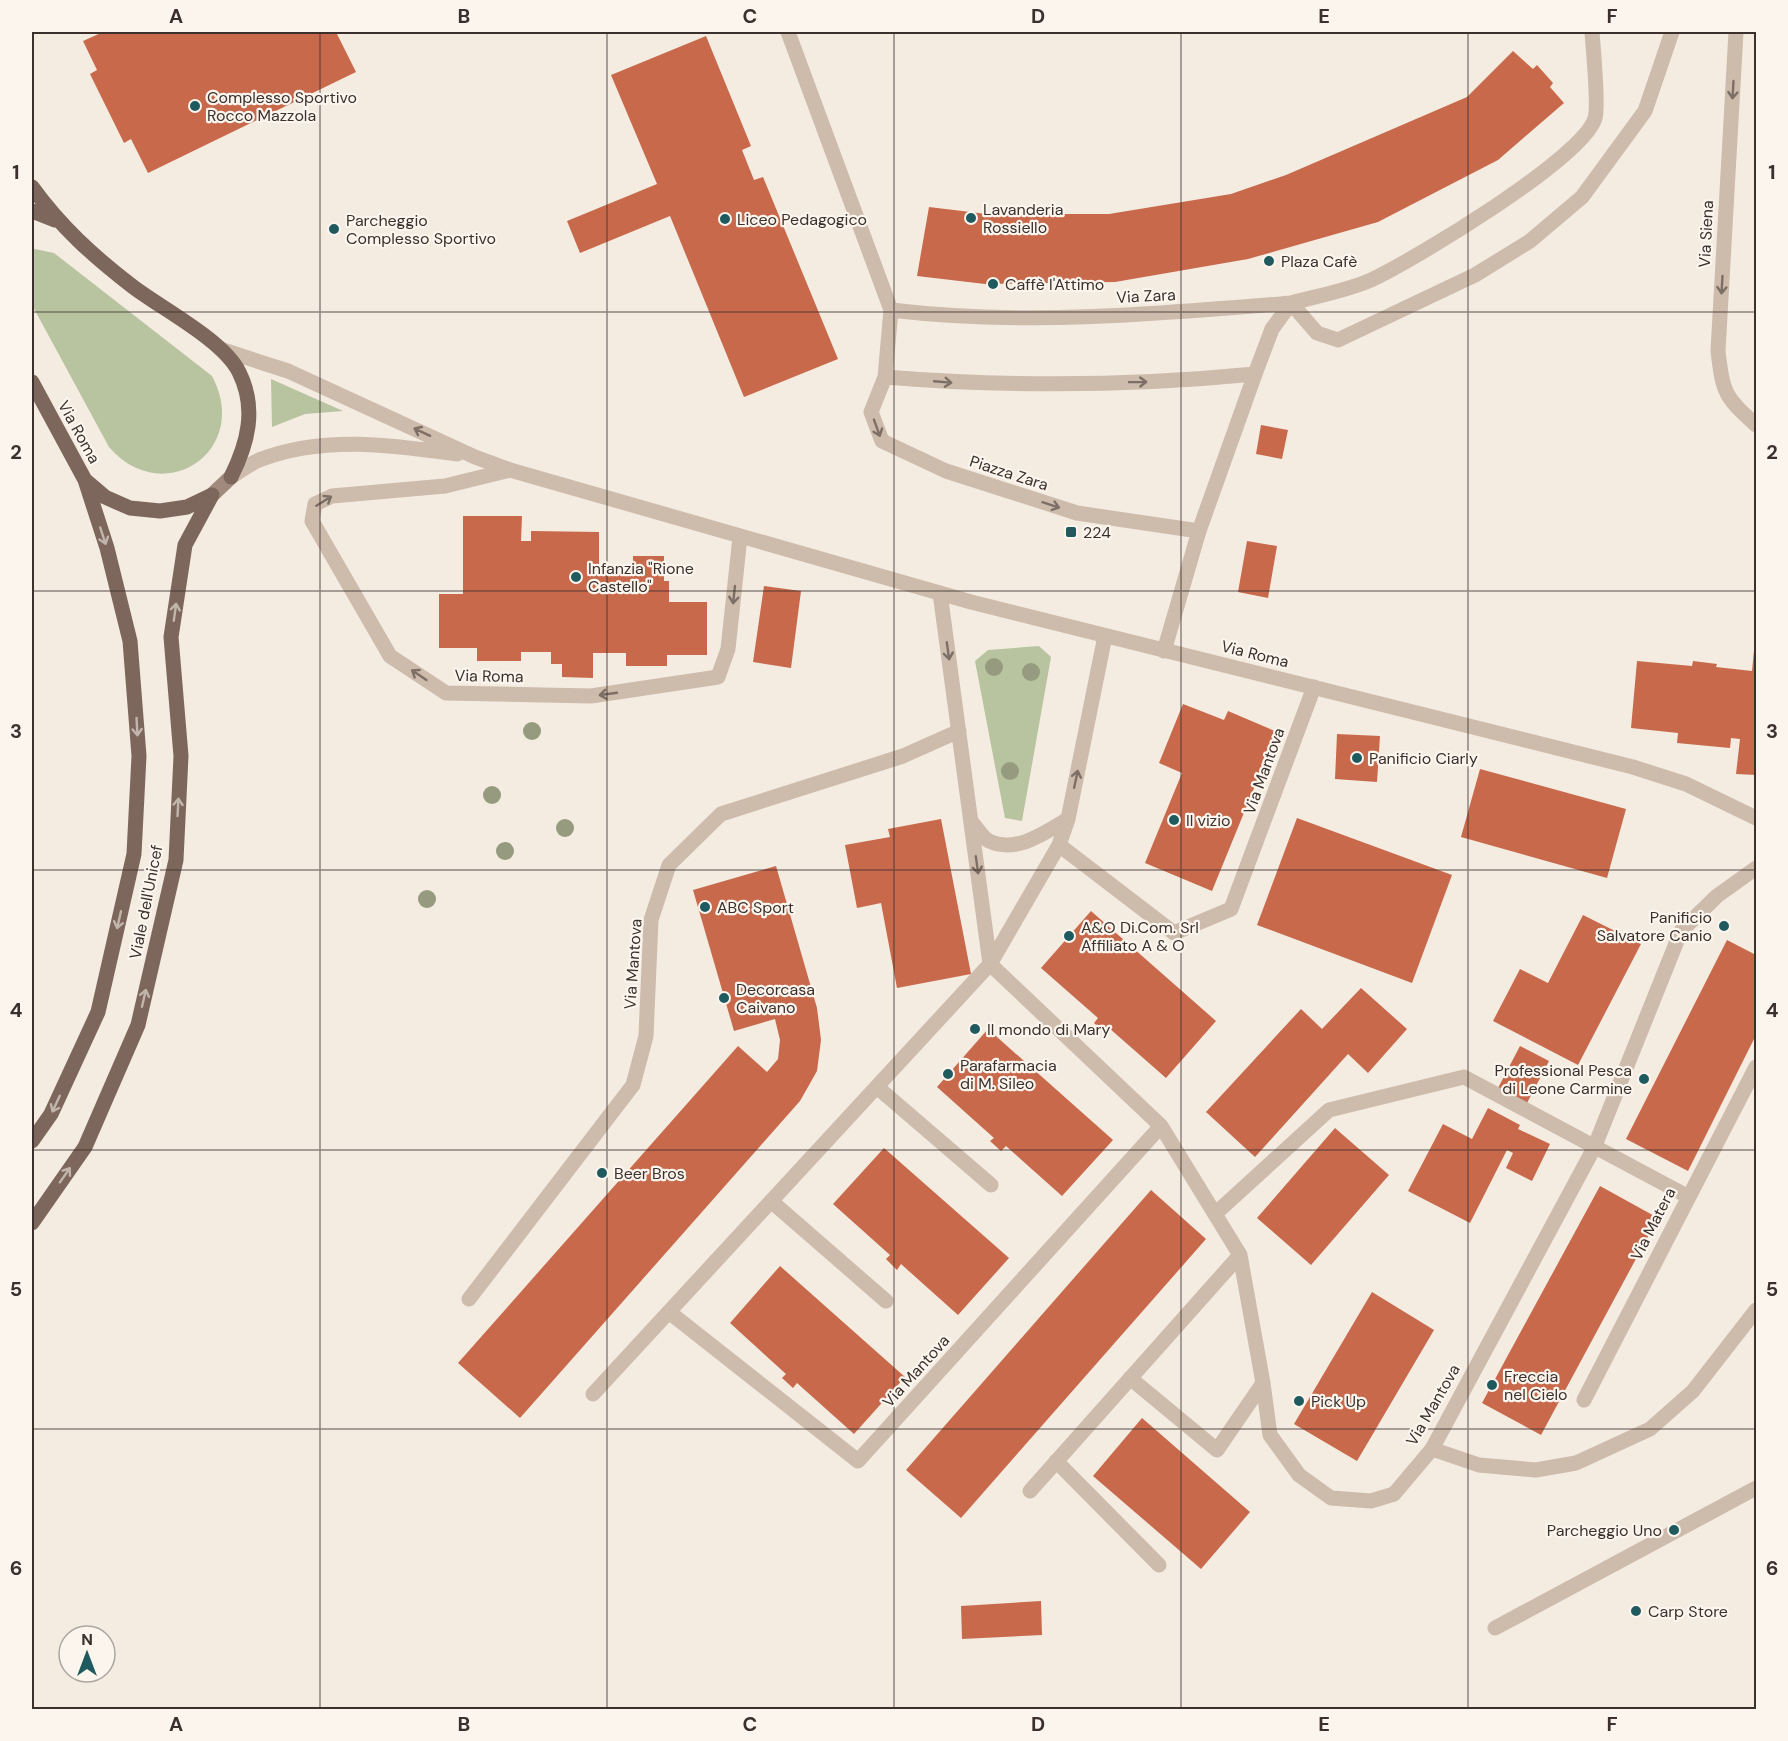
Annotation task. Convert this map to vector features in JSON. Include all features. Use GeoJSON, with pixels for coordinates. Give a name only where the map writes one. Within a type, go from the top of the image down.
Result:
{"type":"FeatureCollection","features":[{"type":"Feature","properties":{"kind":"main road","name":"Via Roma"},"geometry":{"type":"LineString","coordinates":[[32,187],[55,220],[132,286],[223,350],[239,371],[247,396],[250,426],[245,450],[231,477],[212,495],[178,508],[160,511],[130,508],[105,497],[85,480],[32,382]]}},
{"type":"Feature","properties":{"kind":"main road"},"geometry":{"type":"LineString","coordinates":[[32,211],[55,220]]}},
{"type":"Feature","properties":{"kind":"main road","name":"Viale dell'Unicef"},"geometry":{"type":"LineString","coordinates":[[32,1142],[51,1114],[98,1012],[134,854],[139,756],[130,641],[107,548],[85,480]]}},
{"type":"Feature","properties":{"kind":"main road","name":"Viale dell'Unicef"},"geometry":{"type":"LineString","coordinates":[[32,1222],[85,1147],[138,1025],[176,860],[181,756],[171,638],[185,545],[212,495]]}},
{"type":"Feature","properties":{"kind":"street"},"geometry":{"type":"LineString","coordinates":[[788,32],[891,310]]}},
{"type":"Feature","properties":{"kind":"street","name":"Via Zara"},"geometry":{"type":"LineString","coordinates":[[891,310],[938,316],[1131,317],[1292,303],[1368,281],[1396,267],[1515,193],[1574,148],[1595,119],[1592,32]]}},
{"type":"Feature","properties":{"kind":"street"},"geometry":{"type":"LineString","coordinates":[[1164,651],[1199,531],[1255,374],[1272,329],[1292,303],[1317,333],[1338,340],[1475,275],[1530,241],[1582,197],[1645,111],[1672,32]]}},
{"type":"Feature","properties":{"kind":"street","name":"Via Siena"},"geometry":{"type":"LineString","coordinates":[[1736,32],[1718,351],[1722,381],[1730,402],[1756,426]]}},
{"type":"Feature","properties":{"kind":"street","name":"Piazza Zara"},"geometry":{"type":"LineString","coordinates":[[891,310],[885,377],[872,412],[882,441],[946,471],[1077,513],[1199,531]]}},
{"type":"Feature","properties":{"kind":"street","name":"Via Roma"},"geometry":{"type":"LineString","coordinates":[[223,350],[288,370],[475,457],[510,470],[940,593],[1633,767],[1686,784],[1756,818]]}},
{"type":"Feature","properties":{"kind":"street"},"geometry":{"type":"LineString","coordinates":[[885,377],[958,383],[1101,382],[1191,381],[1255,374]]}},
{"type":"Feature","properties":{"kind":"street","name":"Via Roma"},"geometry":{"type":"LineString","coordinates":[[231,477],[259,460],[320,445],[381,444],[475,457]]}},
{"type":"Feature","properties":{"kind":"street","name":"Via Roma"},"geometry":{"type":"LineString","coordinates":[[510,470],[445,486],[332,496],[315,504],[312,521],[390,656],[446,693],[591,696],[718,678],[728,649],[740,537]]}},
{"type":"Feature","properties":{"kind":"street"},"geometry":{"type":"LineString","coordinates":[[940,593],[990,964]]}},
{"type":"Feature","properties":{"kind":"street"},"geometry":{"type":"LineString","coordinates":[[593,1394],[990,964],[1059,845],[1068,819],[1105,636]]}},
{"type":"Feature","properties":{"kind":"street","name":"Via Mantova"},"geometry":{"type":"LineString","coordinates":[[1059,845],[1174,933],[1232,909],[1314,687]]}},
{"type":"Feature","properties":{"kind":"street","name":"Via Mantova"},"geometry":{"type":"LineString","coordinates":[[469,1299],[633,1085],[646,1036],[651,920],[669,865],[720,814],[903,756],[959,731]]}},
{"type":"Feature","properties":{"kind":"street"},"geometry":{"type":"LineString","coordinates":[[970,821],[989,841],[1011,845],[1036,839],[1068,819]]}},
{"type":"Feature","properties":{"kind":"street","name":"Via Mantova"},"geometry":{"type":"LineString","coordinates":[[990,964],[1161,1126],[1240,1255],[1270,1435],[1299,1475],[1332,1498],[1371,1502],[1394,1494],[1432,1449],[1594,1148],[1681,931],[1717,896],[1756,868]]}},
{"type":"Feature","properties":{"kind":"street","name":"Via Matera"},"geometry":{"type":"LineString","coordinates":[[1584,1400],[1687,1196],[1756,1067]]}},
{"type":"Feature","properties":{"kind":"street"},"geometry":{"type":"LineString","coordinates":[[1215,1215],[1329,1110],[1464,1077],[1687,1196]]}},
{"type":"Feature","properties":{"kind":"street"},"geometry":{"type":"LineString","coordinates":[[877,1087],[990,1185]]}},
{"type":"Feature","properties":{"kind":"street","name":"Via Mantova"},"geometry":{"type":"LineString","coordinates":[[669,1312],[858,1461],[1161,1126]]}},
{"type":"Feature","properties":{"kind":"street"},"geometry":{"type":"LineString","coordinates":[[771,1201],[886,1301]]}},
{"type":"Feature","properties":{"kind":"street"},"geometry":{"type":"LineString","coordinates":[[1030,1491],[1240,1255]]}},
{"type":"Feature","properties":{"kind":"street"},"geometry":{"type":"LineString","coordinates":[[1432,1449],[1479,1465],[1536,1470],[1576,1463],[1650,1429],[1693,1391],[1756,1310]]}},
{"type":"Feature","properties":{"kind":"street"},"geometry":{"type":"LineString","coordinates":[[1130,1378],[1217,1450],[1263,1383]]}},
{"type":"Feature","properties":{"kind":"street"},"geometry":{"type":"LineString","coordinates":[[1056,1461],[1159,1565]]}},
{"type":"Feature","properties":{"kind":"street"},"geometry":{"type":"LineString","coordinates":[[1495,1628],[1756,1488]]}},
{"type":"Feature","properties":{"kind":"green space"},"geometry":{"type":"Polygon","coordinates":[[[35,249],[54,253],[212,376],[221,403],[220,428],[211,448],[196,463],[176,472],[154,473],[131,465],[109,447],[32,305],[32,251],[35,249]]]}},
{"type":"Feature","properties":{"kind":"green space"},"geometry":{"type":"Polygon","coordinates":[[[271,379],[343,411],[305,414],[272,427],[271,379]]]}},
{"type":"Feature","properties":{"kind":"green space"},"geometry":{"type":"Polygon","coordinates":[[[1039,646],[1051,657],[1022,821],[1005,818],[975,661],[988,650],[1039,646]]]}},
{"type":"Feature","properties":{"kind":"building","name":"Complesso Sportivo Rocco Mazzola"},"geometry":{"type":"Polygon","coordinates":[[[103,32],[336,32],[356,72],[148,173],[131,139],[124,143],[90,74],[97,70],[83,41],[103,32]]]}},
{"type":"Feature","properties":{"kind":"building","name":"Liceo Pedagogico"},"geometry":{"type":"Polygon","coordinates":[[[706,36],[751,146],[742,150],[754,180],[763,177],[838,359],[744,397],[670,216],[580,253],[567,221],[657,184],[611,75],[706,36]]]}},
{"type":"Feature","properties":{"kind":"building"},"geometry":{"type":"Polygon","coordinates":[[[1513,51],[1533,69],[1537,65],[1553,83],[1550,87],[1564,103],[1498,160],[1378,222],[1248,259],[1115,282],[985,284],[917,276],[929,207],[987,214],[1109,214],[1231,194],[1286,175],[1467,97],[1513,51]]]}},
{"type":"Feature","properties":{"kind":"building"},"geometry":{"type":"Polygon","coordinates":[[[1261,425],[1288,430],[1282,459],[1256,454],[1261,425]]]}},
{"type":"Feature","properties":{"kind":"building"},"geometry":{"type":"Polygon","coordinates":[[[463,516],[522,516],[521,541],[531,541],[531,531],[599,532],[599,566],[633,566],[633,556],[664,556],[664,581],[669,581],[669,602],[707,602],[707,655],[667,655],[667,666],[626,666],[626,653],[593,653],[593,678],[562,677],[562,664],[551,664],[551,652],[521,652],[521,661],[477,661],[477,648],[439,648],[439,594],[463,594],[463,516]]]}},
{"type":"Feature","properties":{"kind":"building"},"geometry":{"type":"Polygon","coordinates":[[[1247,541],[1277,546],[1268,598],[1238,592],[1247,541]]]}},
{"type":"Feature","properties":{"kind":"building"},"geometry":{"type":"Polygon","coordinates":[[[764,586],[801,591],[791,668],[753,662],[764,586]]]}},
{"type":"Feature","properties":{"kind":"building"},"geometry":{"type":"Polygon","coordinates":[[[1755,640],[1756,775],[1736,774],[1740,739],[1731,738],[1730,748],[1677,743],[1678,733],[1631,728],[1637,661],[1692,666],[1693,661],[1717,664],[1716,667],[1752,671],[1755,640]]]}},
{"type":"Feature","properties":{"kind":"building"},"geometry":{"type":"Polygon","coordinates":[[[1183,704],[1224,720],[1228,711],[1277,732],[1212,891],[1145,863],[1182,773],[1159,763],[1183,704]]]}},
{"type":"Feature","properties":{"kind":"building","name":"Panificio Ciarly"},"geometry":{"type":"Polygon","coordinates":[[[1337,734],[1380,736],[1377,782],[1335,779],[1337,734]]]}},
{"type":"Feature","properties":{"kind":"building"},"geometry":{"type":"Polygon","coordinates":[[[1480,769],[1626,809],[1607,878],[1461,837],[1480,769]]]}},
{"type":"Feature","properties":{"kind":"building"},"geometry":{"type":"Polygon","coordinates":[[[1297,818],[1452,875],[1412,983],[1257,925],[1297,818]]]}},
{"type":"Feature","properties":{"kind":"building"},"geometry":{"type":"Polygon","coordinates":[[[941,819],[971,974],[897,988],[881,903],[857,908],[845,845],[890,837],[888,829],[941,819]]]}},
{"type":"Feature","properties":{"kind":"building"},"geometry":{"type":"Polygon","coordinates":[[[776,866],[817,1008],[821,1040],[817,1071],[800,1101],[520,1418],[458,1363],[738,1046],[767,1072],[778,1059],[780,1040],[775,1019],[734,1031],[693,890],[776,866]]]}},
{"type":"Feature","properties":{"kind":"building"},"geometry":{"type":"Polygon","coordinates":[[[1091,911],[1216,1021],[1166,1078],[1109,1028],[1105,1033],[1094,1023],[1098,1018],[1041,968],[1091,911]]]}},
{"type":"Feature","properties":{"kind":"building"},"geometry":{"type":"Polygon","coordinates":[[[1583,915],[1641,944],[1578,1065],[1493,1021],[1520,969],[1548,983],[1583,915]]]}},
{"type":"Feature","properties":{"kind":"building"},"geometry":{"type":"Polygon","coordinates":[[[1727,940],[1756,955],[1756,1035],[1688,1171],[1626,1139],[1727,940]]]}},
{"type":"Feature","properties":{"kind":"building"},"geometry":{"type":"Polygon","coordinates":[[[1361,988],[1407,1029],[1368,1073],[1348,1054],[1255,1157],[1206,1112],[1301,1009],[1322,1029],[1361,988]]]}},
{"type":"Feature","properties":{"kind":"building"},"geometry":{"type":"Polygon","coordinates":[[[988,1029],[1113,1140],[1062,1196],[1006,1146],[1001,1151],[990,1141],[994,1138],[937,1087],[988,1029]]]}},
{"type":"Feature","properties":{"kind":"building"},"geometry":{"type":"Polygon","coordinates":[[[1520,1046],[1549,1061],[1527,1103],[1498,1088],[1520,1046]]]}},
{"type":"Feature","properties":{"kind":"building"},"geometry":{"type":"Polygon","coordinates":[[[1488,1108],[1520,1125],[1518,1129],[1550,1144],[1532,1181],[1506,1168],[1513,1153],[1507,1150],[1470,1223],[1408,1191],[1443,1124],[1472,1139],[1488,1108]]]}},
{"type":"Feature","properties":{"kind":"building"},"geometry":{"type":"Polygon","coordinates":[[[1335,1128],[1389,1175],[1311,1265],[1257,1218],[1335,1128]]]}},
{"type":"Feature","properties":{"kind":"building"},"geometry":{"type":"Polygon","coordinates":[[[884,1148],[1009,1258],[958,1315],[901,1264],[897,1270],[886,1259],[890,1255],[833,1204],[884,1148]]]}},
{"type":"Feature","properties":{"kind":"building"},"geometry":{"type":"Polygon","coordinates":[[[1600,1186],[1658,1218],[1541,1435],[1482,1403],[1600,1186]]]}},
{"type":"Feature","properties":{"kind":"building"},"geometry":{"type":"Polygon","coordinates":[[[1151,1190],[1206,1239],[961,1518],[906,1470],[1151,1190]]]}},
{"type":"Feature","properties":{"kind":"building"},"geometry":{"type":"Polygon","coordinates":[[[780,1266],[905,1377],[854,1434],[797,1383],[793,1388],[782,1378],[786,1374],[730,1323],[780,1266]]]}},
{"type":"Feature","properties":{"kind":"building"},"geometry":{"type":"Polygon","coordinates":[[[1372,1292],[1434,1330],[1357,1461],[1294,1424],[1372,1292]]]}},
{"type":"Feature","properties":{"kind":"building"},"geometry":{"type":"Polygon","coordinates":[[[1142,1418],[1250,1512],[1201,1569],[1093,1476],[1142,1418]]]}},
{"type":"Feature","properties":{"kind":"building"},"geometry":{"type":"Polygon","coordinates":[[[1041,1601],[1042,1635],[962,1639],[961,1606],[1041,1601]]]}},
{"type":"Feature","properties":{"kind":"place","name":"Complesso Sportivo Rocco Mazzola"},"geometry":{"type":"Point","coordinates":[195,106]}},
{"type":"Feature","properties":{"kind":"place","name":"Lavanderia Rossiello"},"geometry":{"type":"Point","coordinates":[971,218]}},
{"type":"Feature","properties":{"kind":"place","name":"Liceo Pedagogico"},"geometry":{"type":"Point","coordinates":[725,219]}},
{"type":"Feature","properties":{"kind":"place","name":"Parcheggio Complesso Sportivo"},"geometry":{"type":"Point","coordinates":[334,229]}},
{"type":"Feature","properties":{"kind":"place","name":"Plaza Cafè"},"geometry":{"type":"Point","coordinates":[1269,261]}},
{"type":"Feature","properties":{"kind":"place","name":"Caffè l'Attimo"},"geometry":{"type":"Point","coordinates":[993,284]}},
{"type":"Feature","properties":{"kind":"place","name":"224"},"geometry":{"type":"Point","coordinates":[1071,532]}},
{"type":"Feature","properties":{"kind":"place","name":"Infanzia \"Rione Castello\""},"geometry":{"type":"Point","coordinates":[576,577]}},
{"type":"Feature","properties":{"kind":"place","name":"Panificio Ciarly"},"geometry":{"type":"Point","coordinates":[1357,758]}},
{"type":"Feature","properties":{"kind":"place","name":"Il vizio"},"geometry":{"type":"Point","coordinates":[1174,820]}},
{"type":"Feature","properties":{"kind":"place","name":"ABC Sport"},"geometry":{"type":"Point","coordinates":[705,907]}},
{"type":"Feature","properties":{"kind":"place","name":"Panificio Salvatore Canio"},"geometry":{"type":"Point","coordinates":[1724,926]}},
{"type":"Feature","properties":{"kind":"place","name":"A&O Di.Com. Srl Affiliato A & O"},"geometry":{"type":"Point","coordinates":[1069,936]}},
{"type":"Feature","properties":{"kind":"place","name":"Decorcasa Caivano"},"geometry":{"type":"Point","coordinates":[724,998]}},
{"type":"Feature","properties":{"kind":"place","name":"Il mondo di Mary"},"geometry":{"type":"Point","coordinates":[975,1029]}},
{"type":"Feature","properties":{"kind":"place","name":"Parafarmacia di M. Sileo"},"geometry":{"type":"Point","coordinates":[948,1074]}},
{"type":"Feature","properties":{"kind":"place","name":"Professional Pesca di Leone Carmine"},"geometry":{"type":"Point","coordinates":[1644,1079]}},
{"type":"Feature","properties":{"kind":"place","name":"Beer Bros"},"geometry":{"type":"Point","coordinates":[602,1173]}},
{"type":"Feature","properties":{"kind":"place","name":"Freccia nel Cielo"},"geometry":{"type":"Point","coordinates":[1492,1385]}},
{"type":"Feature","properties":{"kind":"place","name":"Pick Up"},"geometry":{"type":"Point","coordinates":[1299,1401]}},
{"type":"Feature","properties":{"kind":"place","name":"Parcheggio Uno"},"geometry":{"type":"Point","coordinates":[1674,1530]}},
{"type":"Feature","properties":{"kind":"place","name":"Carp Store"},"geometry":{"type":"Point","coordinates":[1636,1611]}}]}
